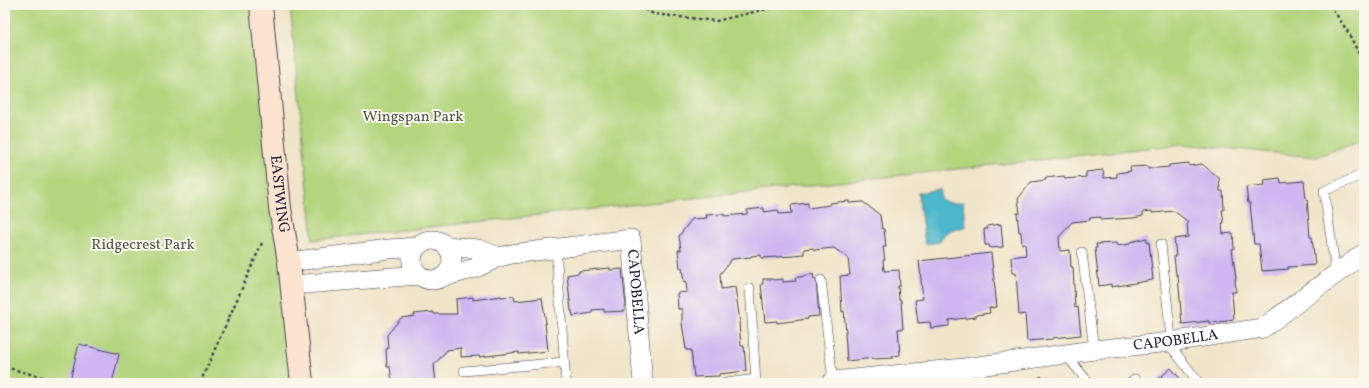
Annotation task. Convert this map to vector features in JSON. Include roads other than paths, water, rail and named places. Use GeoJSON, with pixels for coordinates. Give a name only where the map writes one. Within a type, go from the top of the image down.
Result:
{"type":"FeatureCollection","features":[{"type":"Feature","properties":{"kind":"street","name":"EASTWING"},"geometry":{"type":"LineString","coordinates":[[261,5],[280,208],[292,285],[302,383]]}},
{"type":"Feature","properties":{"kind":"street","name":"CAPOBELLA"},"geometry":{"type":"LineString","coordinates":[[292,285],[418,276],[429,280],[441,279],[446,276],[476,268],[499,257],[512,254],[631,239],[644,383]]}},
{"type":"Feature","properties":{"kind":"street"},"geometry":{"type":"LineString","coordinates":[[418,276],[412,265],[412,258],[417,247],[429,240],[436,240],[447,246],[478,249],[499,257]]}},
{"type":"Feature","properties":{"kind":"street"},"geometry":{"type":"LineString","coordinates":[[446,276],[450,271],[453,258],[447,246]]}},
{"type":"Feature","properties":{"kind":"street"},"geometry":{"type":"LineString","coordinates":[[289,262],[389,249],[417,247]]}},
{"type":"Feature","properties":{"kind":"street","name":"CAPOBELLA"},"geometry":{"type":"LineString","coordinates":[[832,382],[965,376],[1065,354],[1170,342],[1264,328],[1364,253]]}},
{"type":"Feature","properties":{"kind":"lane"},"geometry":{"type":"LineString","coordinates":[[1336,273],[1324,192],[1364,174]]}},
{"type":"Feature","properties":{"kind":"lane"},"geometry":{"type":"LineString","coordinates":[[1161,244],[1170,342],[1172,348],[1199,383]]}},
{"type":"Feature","properties":{"kind":"lane"},"geometry":{"type":"LineString","coordinates":[[556,248],[566,383]]}},
{"type":"Feature","properties":{"kind":"lane"},"geometry":{"type":"LineString","coordinates":[[1082,252],[1094,350]]}},
{"type":"Feature","properties":{"kind":"lane"},"geometry":{"type":"LineString","coordinates":[[821,280],[832,382]]}},
{"type":"Feature","properties":{"kind":"lane"},"geometry":{"type":"LineString","coordinates":[[726,383],[756,381],[750,288]]}},
{"type":"Feature","properties":{"kind":"lane"},"geometry":{"type":"LineString","coordinates":[[1065,354],[1089,383]]}},
{"type":"Feature","properties":{"kind":"lane"},"geometry":{"type":"LineString","coordinates":[[464,371],[564,362]]}},
{"type":"Feature","properties":{"kind":"water"},"geometry":{"type":"Polygon","coordinates":[[[940,189],[940,198],[943,200],[951,203],[963,202],[965,227],[956,228],[949,231],[939,242],[925,244],[918,193],[940,189]]]}},
{"type":"Feature","properties":{"kind":"park label","name":"Wingspan Park"},"geometry":{"type":"Point","coordinates":[413,117]}},
{"type":"Feature","properties":{"kind":"park label","name":"Ridgecrest Park"},"geometry":{"type":"Point","coordinates":[143,245]}}]}
